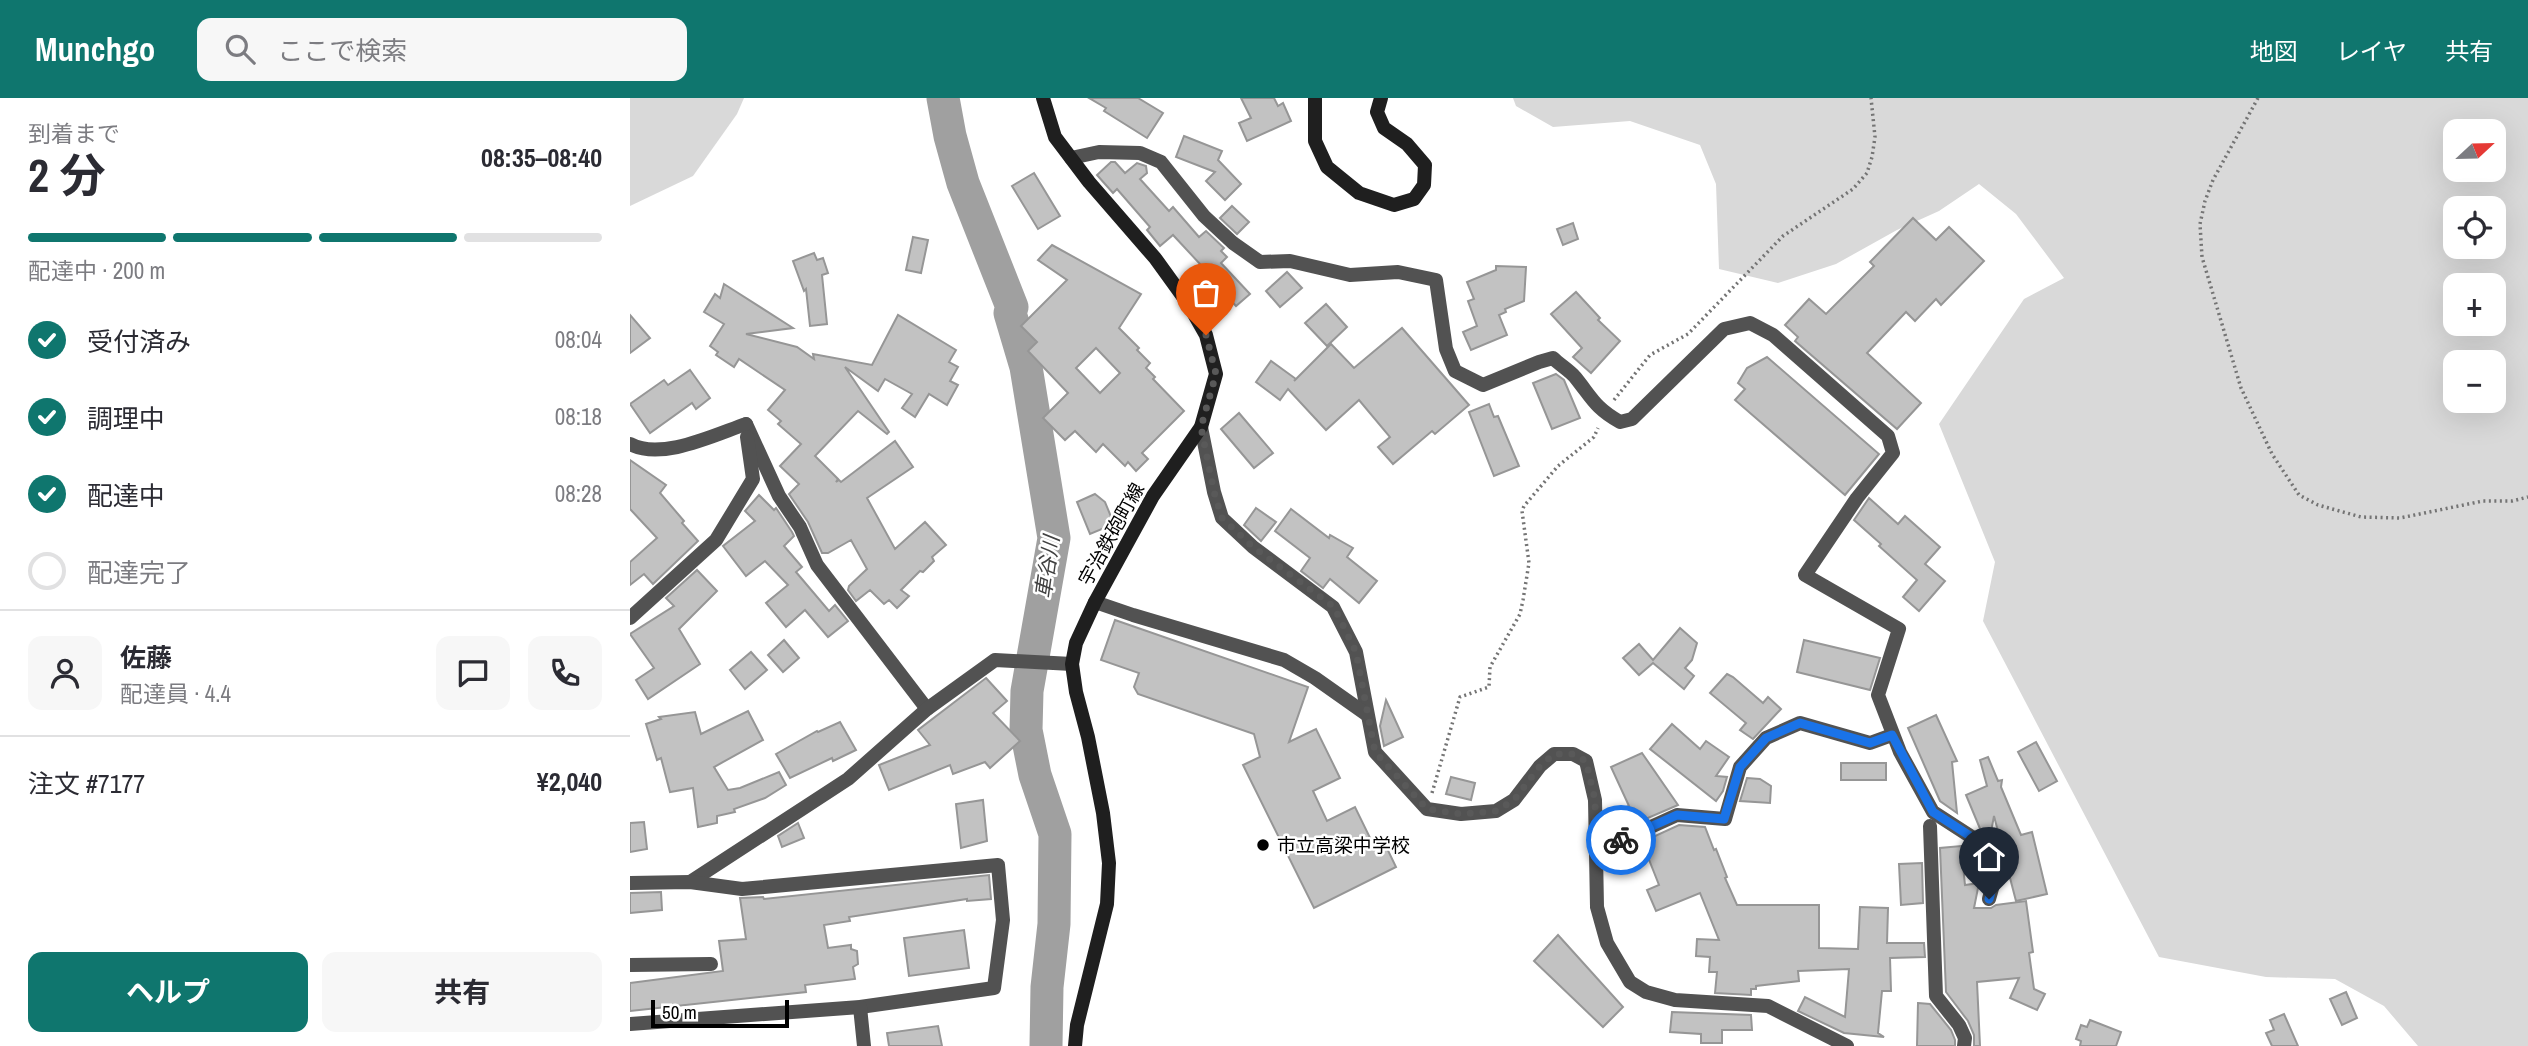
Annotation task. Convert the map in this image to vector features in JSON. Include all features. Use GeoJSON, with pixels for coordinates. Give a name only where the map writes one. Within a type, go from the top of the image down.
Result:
{"type":"FeatureCollection","features":[{"type":"Feature","properties":{"kind":"main road","name":"宇治鉄砲町線"},"geometry":{"type":"LineString","coordinates":[[1043,98],[1055,137],[1088,182],[1155,258],[1189,305],[1206,335],[1216,374],[1201,427],[1153,496],[1076,643],[1072,664],[1076,692],[1103,813],[1109,863],[1107,904],[1077,1025],[1075,1046]]}},
{"type":"Feature","properties":{"kind":"main road"},"geometry":{"type":"LineString","coordinates":[[1315,98],[1315,141],[1327,167],[1359,193],[1394,205],[1414,199],[1424,185],[1425,165],[1407,144],[1384,128],[1377,112],[1381,98]]}},
{"type":"Feature","properties":{"kind":"street"},"geometry":{"type":"LineString","coordinates":[[1071,158],[1099,152],[1140,153],[1161,162],[1204,216],[1233,243],[1261,262],[1290,261],[1350,275],[1398,272],[1436,280],[1446,349],[1455,371],[1483,385],[1553,358],[1574,376],[1591,401],[1620,422],[1632,419],[1724,329],[1750,323],[1773,335],[1888,436],[1893,453],[1857,498],[1805,575],[1899,629],[1878,695],[1892,735],[1933,812],[1984,845],[1993,857],[1996,874],[1989,899]]}},
{"type":"Feature","properties":{"kind":"street"},"geometry":{"type":"LineString","coordinates":[[630,444],[639,449],[664,451],[746,424]]}},
{"type":"Feature","properties":{"kind":"street"},"geometry":{"type":"LineString","coordinates":[[630,618],[716,540],[722,530],[752,479],[746,424]]}},
{"type":"Feature","properties":{"kind":"street"},"geometry":{"type":"LineString","coordinates":[[746,424],[779,496],[800,527],[817,565],[927,709]]}},
{"type":"Feature","properties":{"kind":"street"},"geometry":{"type":"LineString","coordinates":[[1201,427],[1222,518],[1253,547],[1334,607],[1356,652],[1375,752],[1427,809],[1461,814],[1496,811],[1514,800],[1540,766],[1554,754],[1573,754],[1586,761],[1595,800],[1597,907],[1607,943],[1630,982],[1646,992],[1675,1000],[1768,1006],[1847,1046]]}},
{"type":"Feature","properties":{"kind":"street"},"geometry":{"type":"LineString","coordinates":[[1096,601],[1133,615],[1284,660],[1366,714]]}},
{"type":"Feature","properties":{"kind":"street"},"geometry":{"type":"LineString","coordinates":[[690,882],[848,779],[927,709],[996,660],[1072,664]]}},
{"type":"Feature","properties":{"kind":"street"},"geometry":{"type":"LineString","coordinates":[[1596,852],[1677,815],[1724,819],[1740,767],[1766,738],[1800,723],[1870,743],[1892,735]]}},
{"type":"Feature","properties":{"kind":"street"},"geometry":{"type":"LineString","coordinates":[[1930,826],[1936,996],[1959,1025],[1965,1038],[1964,1046]]}},
{"type":"Feature","properties":{"kind":"street"},"geometry":{"type":"LineString","coordinates":[[630,883],[690,882],[742,888],[998,865],[1003,920],[994,988],[860,1007],[630,1024]]}},
{"type":"Feature","properties":{"kind":"street"},"geometry":{"type":"LineString","coordinates":[[630,965],[710,964]]}},
{"type":"Feature","properties":{"kind":"street"},"geometry":{"type":"LineString","coordinates":[[860,1007],[864,1046]]}},
{"type":"Feature","properties":{"kind":"path"},"geometry":{"type":"LineString","coordinates":[[1427,809],[1460,697],[1489,687],[1490,667],[1520,614],[1528,563],[1522,511],[1524,506],[1558,466],[1594,437],[1605,413],[1650,355],[1688,334],[1783,236],[1853,189],[1867,173],[1875,137],[1871,98]]}},
{"type":"Feature","properties":{"kind":"path"},"geometry":{"type":"LineString","coordinates":[[2258,98],[2213,180],[2205,201],[2200,224],[2202,257],[2241,388],[2272,454],[2299,495],[2318,505],[2361,517],[2400,518],[2483,501],[2528,497]]}},
{"type":"Feature","properties":{"kind":"shaded area"},"geometry":{"type":"Polygon","coordinates":[[[630,98],[744,98],[737,114],[693,176],[630,206],[630,98]]]}},
{"type":"Feature","properties":{"kind":"shaded area"},"geometry":{"type":"Polygon","coordinates":[[[1513,98],[2528,98],[2528,1046],[2418,1046],[2384,1006],[2335,979],[2266,977],[2159,957],[1983,621],[1995,562],[1939,424],[2024,299],[2064,278],[2016,214],[1979,184],[1939,211],[1897,230],[1836,264],[1778,283],[1719,269],[1716,184],[1700,145],[1630,121],[1553,127],[1516,106],[1513,98]]]}},
{"type":"Feature","properties":{"kind":"building"},"geometry":{"type":"Polygon","coordinates":[[[1089,98],[1138,98],[1163,113],[1147,138],[1104,111],[1106,108],[1089,98]]]}},
{"type":"Feature","properties":{"kind":"building"},"geometry":{"type":"Polygon","coordinates":[[[1241,98],[1274,98],[1278,106],[1283,103],[1291,121],[1247,141],[1239,123],[1251,118],[1241,98]]]}},
{"type":"Feature","properties":{"kind":"building"},"geometry":{"type":"Polygon","coordinates":[[[1184,136],[1222,151],[1218,160],[1241,184],[1225,200],[1206,181],[1215,172],[1176,157],[1184,136]]]}},
{"type":"Feature","properties":{"kind":"building"},"geometry":{"type":"Polygon","coordinates":[[[1111,162],[1115,162],[1125,173],[1137,163],[1146,166],[1147,173],[1140,179],[1169,211],[1173,207],[1199,237],[1206,231],[1224,248],[1221,251],[1227,257],[1221,263],[1250,294],[1236,306],[1173,235],[1160,246],[1147,230],[1150,227],[1117,189],[1113,193],[1097,175],[1111,162]]]}},
{"type":"Feature","properties":{"kind":"building"},"geometry":{"type":"Polygon","coordinates":[[[1034,173],[1060,216],[1038,229],[1012,186],[1034,173]]]}},
{"type":"Feature","properties":{"kind":"building"},"geometry":{"type":"Polygon","coordinates":[[[1232,206],[1249,222],[1237,234],[1220,218],[1232,206]]]}},
{"type":"Feature","properties":{"kind":"building"},"geometry":{"type":"Polygon","coordinates":[[[1913,218],[1936,240],[1949,227],[1984,261],[1941,305],[1936,299],[1915,321],[1906,312],[1867,353],[1921,403],[1897,429],[1795,341],[1798,337],[1785,325],[1809,299],[1826,314],[1874,266],[1870,262],[1913,218]]]}},
{"type":"Feature","properties":{"kind":"building"},"geometry":{"type":"Polygon","coordinates":[[[1573,223],[1578,239],[1563,245],[1557,229],[1573,223]]]}},
{"type":"Feature","properties":{"kind":"building"},"geometry":{"type":"Polygon","coordinates":[[[913,237],[928,240],[921,273],[906,270],[913,237]]]}},
{"type":"Feature","properties":{"kind":"building"},"geometry":{"type":"Polygon","coordinates":[[[1052,245],[1141,294],[1119,328],[1150,363],[1146,368],[1155,377],[1153,379],[1184,411],[1142,453],[1148,459],[1136,471],[1128,462],[1125,466],[1103,444],[1096,452],[1075,431],[1065,440],[1043,418],[1068,393],[1028,351],[1037,342],[1021,326],[1067,280],[1038,260],[1052,245]],[[1096,348],[1076,368],[1100,393],[1120,373],[1096,348]]]}},
{"type":"Feature","properties":{"kind":"building"},"geometry":{"type":"Polygon","coordinates":[[[814,253],[817,260],[823,258],[828,273],[822,275],[827,324],[810,326],[806,289],[804,291],[793,261],[814,253]]]}},
{"type":"Feature","properties":{"kind":"building"},"geometry":{"type":"Polygon","coordinates":[[[1496,266],[1526,267],[1524,301],[1505,309],[1506,312],[1499,315],[1507,335],[1471,350],[1463,332],[1477,326],[1468,301],[1474,299],[1467,282],[1496,270],[1496,266]]]}},
{"type":"Feature","properties":{"kind":"building"},"geometry":{"type":"Polygon","coordinates":[[[1287,272],[1302,288],[1280,307],[1266,291],[1287,272]]]}},
{"type":"Feature","properties":{"kind":"building"},"geometry":{"type":"Polygon","coordinates":[[[724,284],[793,328],[746,334],[797,347],[814,359],[813,354],[872,365],[898,315],[956,350],[949,362],[958,367],[950,381],[958,385],[947,405],[929,394],[915,417],[902,408],[912,394],[885,379],[878,391],[845,367],[889,432],[887,434],[858,411],[815,456],[838,479],[836,482],[841,482],[895,441],[913,467],[867,498],[895,549],[925,522],[946,545],[932,557],[934,561],[923,572],[920,571],[901,590],[909,596],[897,608],[889,600],[884,604],[870,590],[856,601],[848,590],[849,586],[867,569],[851,540],[828,553],[822,553],[808,522],[789,494],[799,484],[780,466],[801,444],[778,424],[781,421],[768,410],[785,390],[739,359],[734,367],[716,355],[718,352],[710,346],[724,324],[704,312],[715,294],[720,298],[724,284]]]}},
{"type":"Feature","properties":{"kind":"building"},"geometry":{"type":"Polygon","coordinates":[[[1576,292],[1600,318],[1598,320],[1620,341],[1591,373],[1573,357],[1582,348],[1551,314],[1576,292]]]}},
{"type":"Feature","properties":{"kind":"building"},"geometry":{"type":"Polygon","coordinates":[[[1326,304],[1347,327],[1327,346],[1305,323],[1326,304]]]}},
{"type":"Feature","properties":{"kind":"building"},"geometry":{"type":"Polygon","coordinates":[[[630,315],[650,338],[630,353],[630,315]]]}},
{"type":"Feature","properties":{"kind":"building"},"geometry":{"type":"Polygon","coordinates":[[[1402,328],[1469,405],[1435,434],[1432,431],[1393,464],[1378,447],[1390,437],[1359,400],[1326,430],[1288,389],[1280,400],[1256,382],[1271,361],[1296,379],[1331,344],[1354,368],[1402,328]]]}},
{"type":"Feature","properties":{"kind":"building"},"geometry":{"type":"Polygon","coordinates":[[[1767,357],[1879,454],[1845,495],[1735,400],[1745,389],[1738,383],[1747,368],[1767,357]]]}},
{"type":"Feature","properties":{"kind":"building"},"geometry":{"type":"Polygon","coordinates":[[[690,370],[710,398],[696,409],[692,403],[650,433],[630,404],[664,380],[668,385],[690,370]]]}},
{"type":"Feature","properties":{"kind":"building"},"geometry":{"type":"Polygon","coordinates":[[[1556,374],[1564,380],[1580,418],[1552,429],[1533,383],[1556,374]]]}},
{"type":"Feature","properties":{"kind":"building"},"geometry":{"type":"Polygon","coordinates":[[[1489,404],[1494,417],[1498,416],[1519,466],[1494,476],[1469,412],[1489,404]]]}},
{"type":"Feature","properties":{"kind":"building"},"geometry":{"type":"Polygon","coordinates":[[[1239,413],[1273,453],[1254,468],[1221,429],[1239,413]]]}},
{"type":"Feature","properties":{"kind":"building"},"geometry":{"type":"Polygon","coordinates":[[[630,460],[666,485],[660,493],[698,541],[653,584],[644,574],[630,585],[630,562],[657,538],[630,509],[630,460]]]}},
{"type":"Feature","properties":{"kind":"building"},"geometry":{"type":"Polygon","coordinates":[[[1095,494],[1105,502],[1114,524],[1090,534],[1077,502],[1095,494]]]}},
{"type":"Feature","properties":{"kind":"building"},"geometry":{"type":"Polygon","coordinates":[[[759,495],[774,510],[776,508],[794,536],[784,546],[802,567],[796,572],[829,611],[835,605],[848,621],[828,637],[805,610],[786,627],[766,603],[788,585],[765,561],[746,576],[723,546],[755,521],[745,511],[759,495]]]}},
{"type":"Feature","properties":{"kind":"building"},"geometry":{"type":"Polygon","coordinates":[[[1869,498],[1898,524],[1905,516],[1940,547],[1925,564],[1945,581],[1919,611],[1903,597],[1917,580],[1854,520],[1869,498]]]}},
{"type":"Feature","properties":{"kind":"building"},"geometry":{"type":"Polygon","coordinates":[[[1256,508],[1276,522],[1261,541],[1244,525],[1256,508]]]}},
{"type":"Feature","properties":{"kind":"building"},"geometry":{"type":"Polygon","coordinates":[[[1291,509],[1329,538],[1330,535],[1353,548],[1347,557],[1377,581],[1359,603],[1330,579],[1323,588],[1301,571],[1310,558],[1275,531],[1291,509]]]}},
{"type":"Feature","properties":{"kind":"building"},"geometry":{"type":"Polygon","coordinates":[[[697,570],[717,591],[679,629],[700,664],[648,699],[636,680],[654,668],[630,634],[674,606],[666,598],[697,570]]]}},
{"type":"Feature","properties":{"kind":"building"},"geometry":{"type":"Polygon","coordinates":[[[1115,620],[1308,687],[1289,742],[1316,729],[1340,778],[1313,791],[1327,821],[1355,807],[1373,844],[1383,840],[1396,867],[1314,908],[1243,765],[1260,757],[1254,734],[1138,694],[1134,687],[1139,673],[1101,660],[1115,620]]]}},
{"type":"Feature","properties":{"kind":"building"},"geometry":{"type":"Polygon","coordinates":[[[1680,628],[1697,643],[1692,660],[1685,668],[1694,676],[1684,689],[1653,663],[1639,675],[1623,658],[1639,644],[1653,660],[1680,628]]]}},
{"type":"Feature","properties":{"kind":"building"},"geometry":{"type":"Polygon","coordinates":[[[784,640],[799,658],[783,672],[768,655],[784,640]]]}},
{"type":"Feature","properties":{"kind":"building"},"geometry":{"type":"Polygon","coordinates":[[[1804,640],[1880,658],[1870,690],[1797,672],[1804,640]]]}},
{"type":"Feature","properties":{"kind":"building"},"geometry":{"type":"Polygon","coordinates":[[[751,652],[767,670],[745,689],[730,670],[751,652]]]}},
{"type":"Feature","properties":{"kind":"building"},"geometry":{"type":"Polygon","coordinates":[[[1727,674],[1763,703],[1768,697],[1781,709],[1753,739],[1740,730],[1746,723],[1710,693],[1727,674]]]}},
{"type":"Feature","properties":{"kind":"building"},"geometry":{"type":"Polygon","coordinates":[[[986,678],[1007,701],[993,713],[1020,741],[990,768],[985,762],[953,774],[950,765],[889,790],[879,765],[930,745],[918,730],[986,678]]]}},
{"type":"Feature","properties":{"kind":"building"},"geometry":{"type":"Polygon","coordinates":[[[1386,700],[1403,737],[1384,746],[1380,726],[1386,700]]]}},
{"type":"Feature","properties":{"kind":"building"},"geometry":{"type":"Polygon","coordinates":[[[748,711],[763,740],[714,767],[728,790],[740,788],[779,772],[786,785],[765,798],[734,809],[735,812],[717,816],[717,823],[698,827],[693,788],[670,792],[661,758],[657,760],[646,724],[661,719],[659,717],[695,712],[701,734],[748,711]]]}},
{"type":"Feature","properties":{"kind":"building"},"geometry":{"type":"Polygon","coordinates":[[[1936,715],[1957,761],[1952,762],[1957,813],[1940,801],[1908,728],[1936,715]]]}},
{"type":"Feature","properties":{"kind":"building"},"geometry":{"type":"Polygon","coordinates":[[[840,722],[856,750],[790,778],[776,754],[817,731],[840,722]]]}},
{"type":"Feature","properties":{"kind":"building"},"geometry":{"type":"Polygon","coordinates":[[[1672,724],[1700,749],[1706,741],[1729,757],[1716,776],[1727,777],[1723,791],[1716,801],[1650,749],[1672,724]]]}},
{"type":"Feature","properties":{"kind":"building"},"geometry":{"type":"Polygon","coordinates":[[[2036,742],[2057,781],[2039,791],[2018,752],[2036,742]]]}},
{"type":"Feature","properties":{"kind":"building"},"geometry":{"type":"Polygon","coordinates":[[[1642,753],[1678,805],[1634,824],[1611,767],[1642,753]]]}},
{"type":"Feature","properties":{"kind":"building"},"geometry":{"type":"Polygon","coordinates":[[[1988,757],[1998,781],[2002,780],[2001,787],[2021,835],[2032,832],[2047,894],[2016,901],[1994,816],[1990,837],[1981,831],[1966,795],[1987,786],[1980,760],[1988,757]]]}},
{"type":"Feature","properties":{"kind":"building"},"geometry":{"type":"Polygon","coordinates":[[[1841,763],[1886,763],[1886,780],[1841,780],[1841,763]]]}},
{"type":"Feature","properties":{"kind":"building"},"geometry":{"type":"Polygon","coordinates":[[[1451,777],[1475,783],[1471,800],[1446,794],[1451,777]]]}},
{"type":"Feature","properties":{"kind":"building"},"geometry":{"type":"Polygon","coordinates":[[[1747,778],[1760,779],[1771,786],[1770,803],[1740,801],[1747,778]]]}},
{"type":"Feature","properties":{"kind":"building"},"geometry":{"type":"Polygon","coordinates":[[[983,800],[987,841],[961,848],[956,804],[983,800]]]}},
{"type":"Feature","properties":{"kind":"building"},"geometry":{"type":"Polygon","coordinates":[[[644,822],[647,849],[630,852],[630,823],[644,822]]]}},
{"type":"Feature","properties":{"kind":"building"},"geometry":{"type":"Polygon","coordinates":[[[798,823],[804,838],[782,847],[778,836],[798,823]]]}},
{"type":"Feature","properties":{"kind":"building"},"geometry":{"type":"Polygon","coordinates":[[[1679,825],[1705,827],[1737,905],[1819,905],[1819,948],[1858,949],[1860,907],[1888,908],[1887,943],[1924,943],[1925,957],[1890,958],[1891,991],[1882,991],[1878,1033],[1884,1037],[1844,1033],[1798,1011],[1805,997],[1845,1017],[1849,969],[1798,971],[1799,981],[1756,986],[1756,989],[1751,989],[1751,995],[1715,993],[1717,972],[1709,972],[1710,957],[1696,956],[1697,939],[1719,940],[1700,893],[1656,911],[1647,890],[1659,885],[1642,842],[1679,825]]]}},
{"type":"Feature","properties":{"kind":"building"},"geometry":{"type":"Polygon","coordinates":[[[1961,846],[1965,885],[1979,883],[1974,908],[1991,908],[2026,901],[2033,952],[2029,953],[2034,989],[2045,994],[2037,1010],[2010,998],[2019,978],[1977,982],[1980,1046],[1974,1046],[1974,1035],[1968,1021],[1946,992],[1940,848],[1961,846]]]}},
{"type":"Feature","properties":{"kind":"building"},"geometry":{"type":"Polygon","coordinates":[[[1922,863],[1923,903],[1901,905],[1899,864],[1922,863]]]}},
{"type":"Feature","properties":{"kind":"building"},"geometry":{"type":"Polygon","coordinates":[[[989,875],[991,899],[967,899],[849,917],[850,921],[824,925],[828,948],[851,945],[851,949],[857,951],[858,964],[853,967],[855,979],[805,985],[806,992],[630,1011],[630,983],[723,971],[719,941],[746,939],[740,898],[764,899],[989,875]]]}},
{"type":"Feature","properties":{"kind":"building"},"geometry":{"type":"Polygon","coordinates":[[[661,892],[662,910],[630,913],[630,893],[661,892]]]}},
{"type":"Feature","properties":{"kind":"building"},"geometry":{"type":"Polygon","coordinates":[[[964,930],[969,968],[909,976],[904,938],[964,930]]]}},
{"type":"Feature","properties":{"kind":"building"},"geometry":{"type":"Polygon","coordinates":[[[1558,935],[1623,1007],[1603,1027],[1534,961],[1558,935]]]}},
{"type":"Feature","properties":{"kind":"building"},"geometry":{"type":"Polygon","coordinates":[[[2346,992],[2357,1018],[2342,1025],[2330,999],[2346,992]]]}},
{"type":"Feature","properties":{"kind":"building"},"geometry":{"type":"Polygon","coordinates":[[[1918,1003],[1930,1004],[1951,1030],[1955,1046],[1917,1046],[1918,1003]]]}},
{"type":"Feature","properties":{"kind":"building"},"geometry":{"type":"Polygon","coordinates":[[[1672,1012],[1751,1015],[1752,1030],[1722,1030],[1722,1043],[1701,1043],[1701,1034],[1670,1032],[1672,1012]]]}},
{"type":"Feature","properties":{"kind":"building"},"geometry":{"type":"Polygon","coordinates":[[[2284,1014],[2298,1046],[2272,1046],[2266,1033],[2274,1030],[2270,1020],[2284,1014]]]}},
{"type":"Feature","properties":{"kind":"building"},"geometry":{"type":"Polygon","coordinates":[[[2090,1020],[2121,1032],[2116,1046],[2080,1046],[2081,1041],[2076,1039],[2081,1025],[2087,1027],[2090,1020]]]}},
{"type":"Feature","properties":{"kind":"building"},"geometry":{"type":"Polygon","coordinates":[[[938,1026],[942,1046],[889,1046],[887,1033],[938,1026]]]}},
{"type":"Feature","properties":{"kind":"waterway","name":"車谷川"},"geometry":{"type":"LineString","coordinates":[[943,98],[963,183],[1012,307],[1010,313],[1026,367],[1054,538],[1027,691],[1026,730],[1035,775],[1055,834],[1054,924],[1047,987],[1046,1046]]}},
{"type":"Feature","properties":{"kind":"way so far"},"geometry":{"type":"LineString","coordinates":[[1206,335],[1216,374],[1201,427],[1222,518],[1253,547],[1334,607],[1356,652],[1375,752],[1427,809],[1461,814],[1496,811],[1514,800],[1540,766],[1554,754],[1573,754],[1586,761],[1591,781],[1595,800],[1596,852],[1621,840]]}},
{"type":"Feature","properties":{"kind":"place","name":"市立高梁中学校"},"geometry":{"type":"Point","coordinates":[1263,845]}},
{"type":"Feature","properties":{"kind":"route"},"geometry":{"type":"LineString","coordinates":[[1621,840],[1677,815],[1724,819],[1740,767],[1766,738],[1800,723],[1870,743],[1892,735],[1933,812],[1984,845],[1993,857],[1996,874],[1989,899]]}}]}
